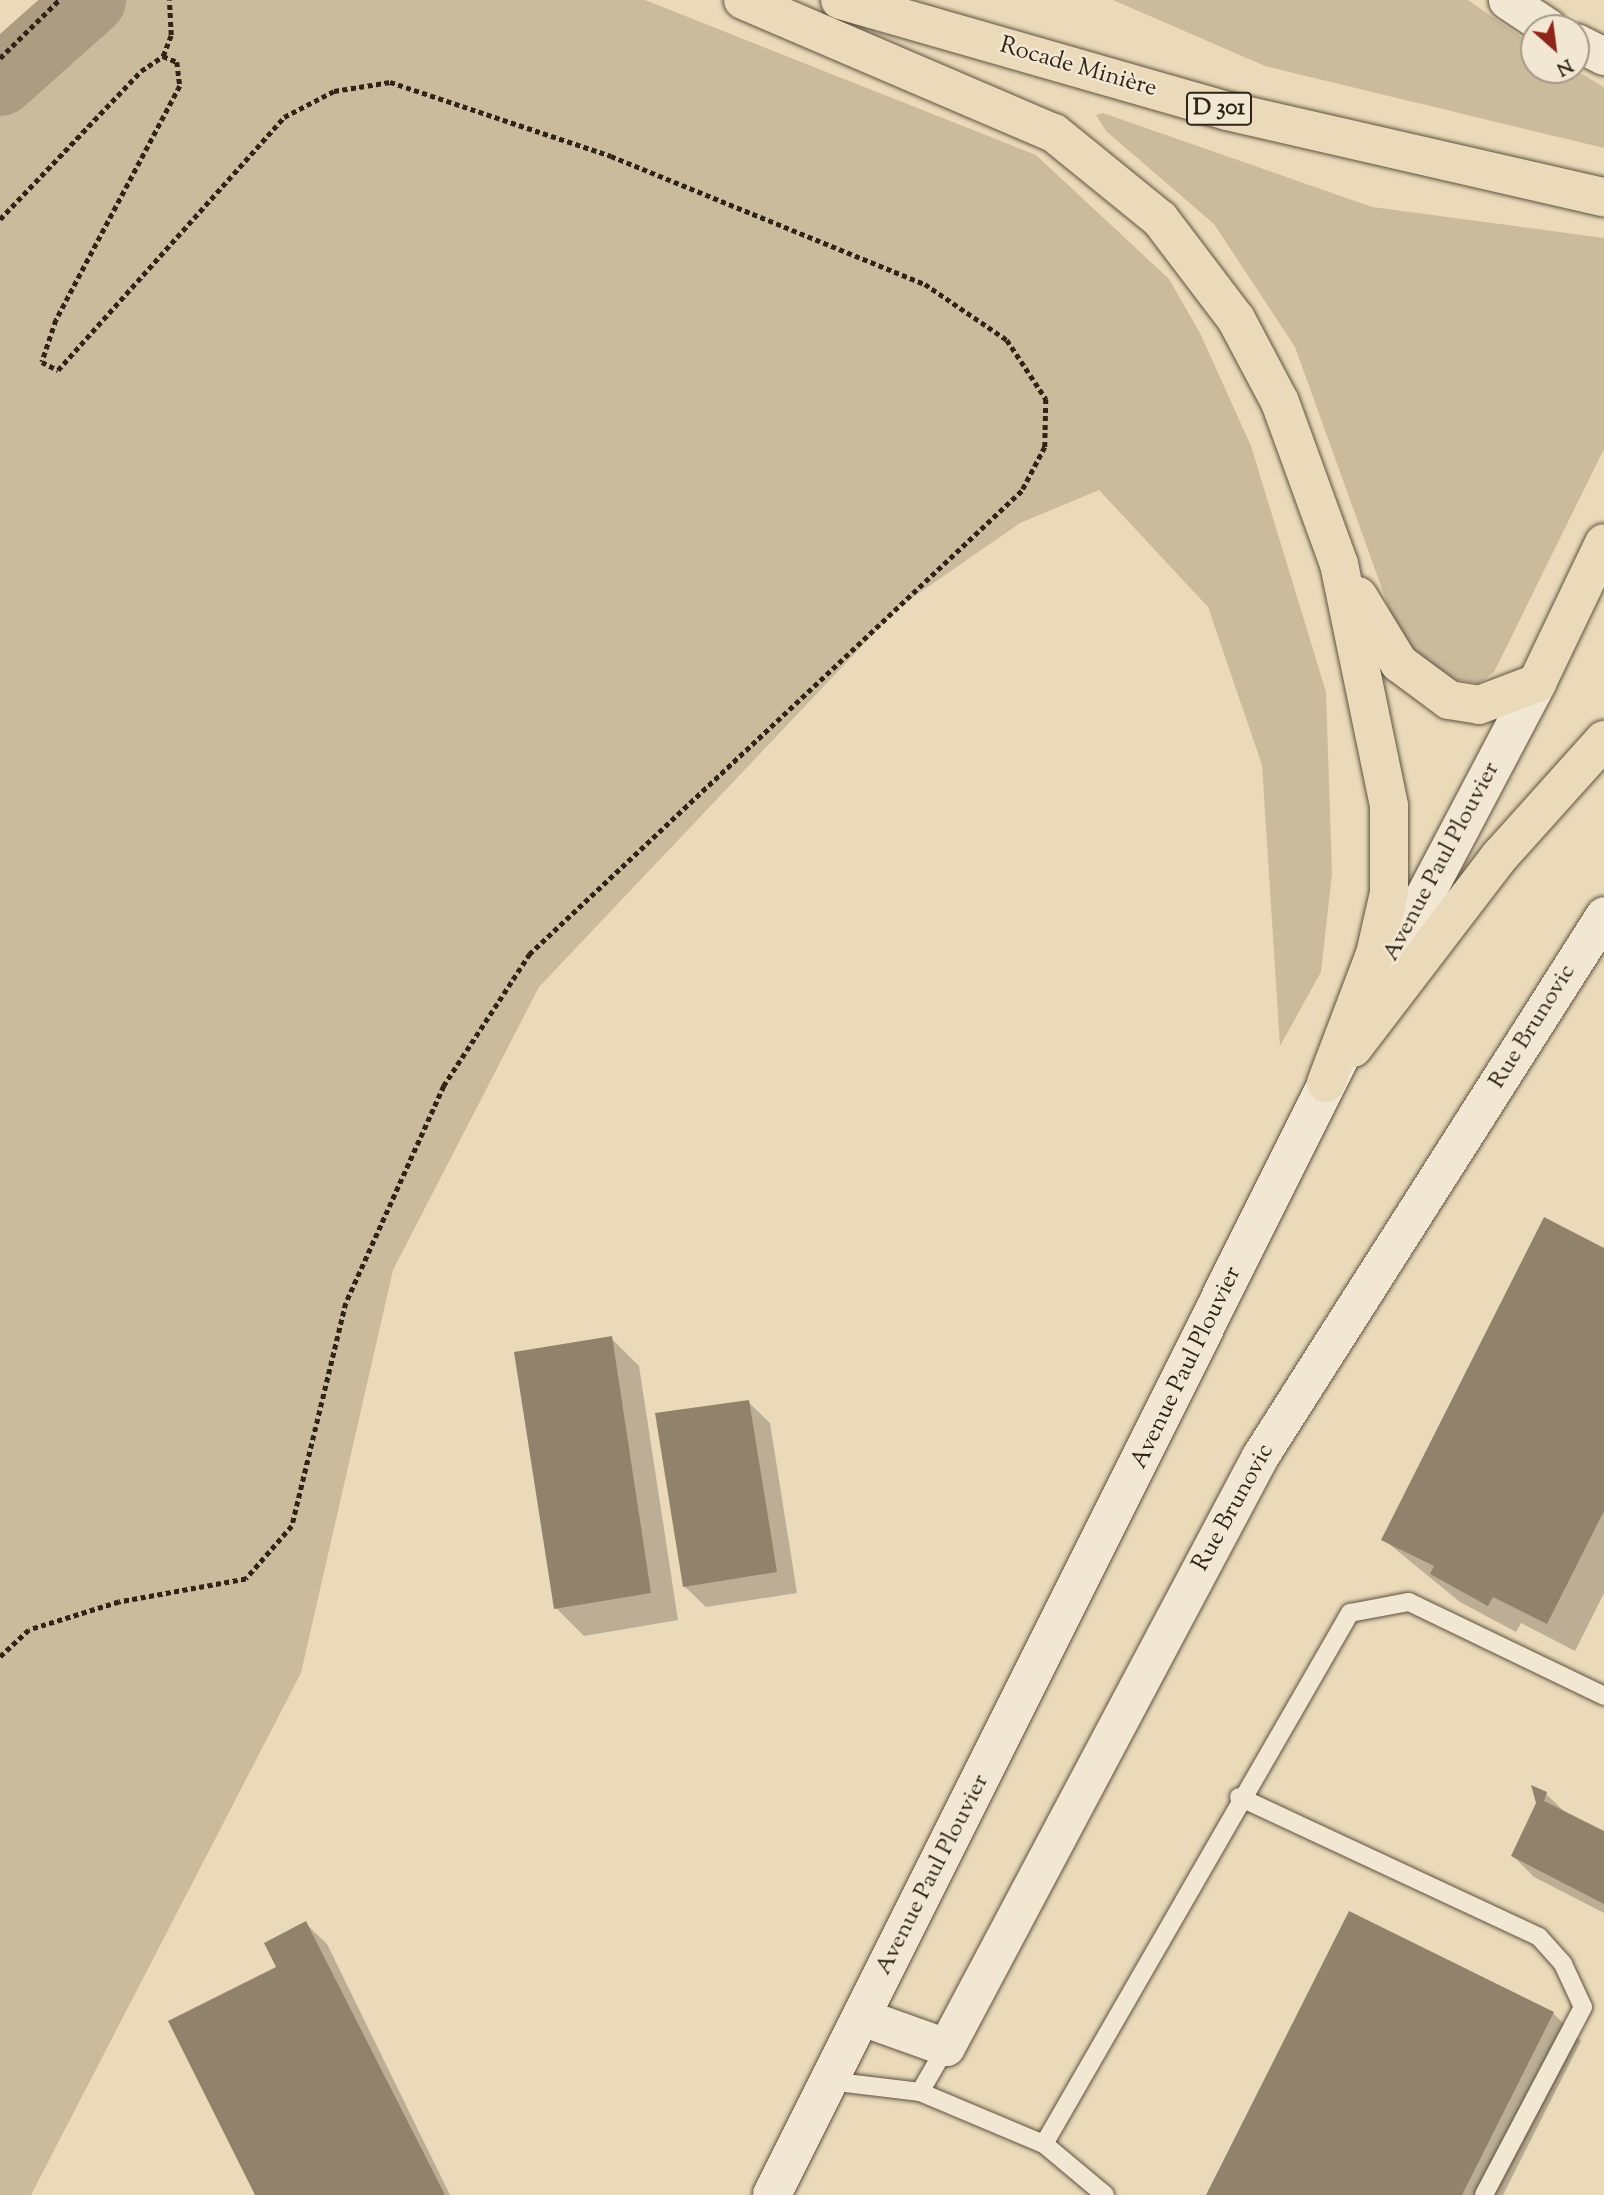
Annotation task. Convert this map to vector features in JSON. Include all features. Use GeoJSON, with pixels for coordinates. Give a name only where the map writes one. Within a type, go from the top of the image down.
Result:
{"type":"FeatureCollection","features":[{"type":"Feature","properties":{"kind":"main road"},"geometry":{"type":"LineString","coordinates":[[743,0],[1054,133],[1160,219],[1236,319],[1280,402],[1339,564],[1390,806],[1390,893],[1375,954],[1326,1083]]}},
{"type":"Feature","properties":{"kind":"main road","name":"Rocade Minière"},"geometry":{"type":"LineString","coordinates":[[840,0],[1227,111],[1604,197]]}},
{"type":"Feature","properties":{"kind":"main road","name":"Avenue Paul Plouvier"},"geometry":{"type":"LineString","coordinates":[[772,2195],[1326,1083],[1536,683],[1604,543]]}},
{"type":"Feature","properties":{"kind":"main road"},"geometry":{"type":"LineString","coordinates":[[1339,564],[1399,663],[1421,684],[1449,700],[1479,705],[1536,683]]}},
{"type":"Feature","properties":{"kind":"main road"},"geometry":{"type":"LineString","coordinates":[[1326,1083],[1500,856],[1604,740]]}},
{"type":"Feature","properties":{"kind":"street"},"geometry":{"type":"LineString","coordinates":[[1507,0],[1528,14]]}},
{"type":"Feature","properties":{"kind":"street","name":"Rue Brunovic"},"geometry":{"type":"LineString","coordinates":[[946,2047],[1260,1456],[1604,915]]}},
{"type":"Feature","properties":{"kind":"street"},"geometry":{"type":"LineString","coordinates":[[862,2017],[946,2047]]}},
{"type":"Feature","properties":{"kind":"lane"},"geometry":{"type":"LineString","coordinates":[[1044,2144],[1239,1797],[1350,1613],[1409,1602],[1604,1696]]}},
{"type":"Feature","properties":{"kind":"lane"},"geometry":{"type":"LineString","coordinates":[[1239,1797],[1539,1937],[1563,1964],[1583,2007],[1485,2195]]}},
{"type":"Feature","properties":{"kind":"lane"},"geometry":{"type":"LineString","coordinates":[[920,2092],[946,2047]]}},
{"type":"Feature","properties":{"kind":"lane"},"geometry":{"type":"LineString","coordinates":[[829,2081],[920,2092],[1044,2144],[1105,2195]]}},
{"type":"Feature","properties":{"kind":"path"},"geometry":{"type":"LineString","coordinates":[[0,58],[59,0]]}},
{"type":"Feature","properties":{"kind":"path"},"geometry":{"type":"LineString","coordinates":[[0,219],[163,56],[171,35],[169,0]]}},
{"type":"Feature","properties":{"kind":"path"},"geometry":{"type":"LineString","coordinates":[[0,1657],[29,1630],[119,1602],[246,1579],[292,1526],[346,1303],[444,1086],[530,954],[1022,491],[1045,447],[1046,399],[1007,340],[925,284],[611,156],[390,82],[334,91],[284,117],[58,370],[42,362],[55,320],[180,86],[177,62],[163,56]]}},
{"type":"Feature","properties":{"kind":"shaded area"},"geometry":{"type":"Polygon","coordinates":[[[51,0],[645,0],[1036,155],[1169,279],[1200,333],[1251,446],[1326,692],[1332,874],[1321,972],[1280,1046],[1262,765],[1208,607],[1099,490],[1020,523],[899,607],[539,987],[393,1270],[301,1673],[31,2195],[0,2195],[0,54],[51,0]]]}},
{"type":"Feature","properties":{"kind":"shaded area"},"geometry":{"type":"Polygon","coordinates":[[[1113,0],[1468,0],[1520,36],[1520,84],[1590,84],[1590,79],[1604,87],[1604,148],[1265,66],[1113,0]]]}},
{"type":"Feature","properties":{"kind":"shaded area"},"geometry":{"type":"Polygon","coordinates":[[[1103,113],[1372,207],[1604,238],[1604,449],[1494,672],[1479,683],[1443,678],[1420,660],[1394,622],[1295,347],[1214,224],[1106,131],[1096,115],[1103,113]]]}},
{"type":"Feature","properties":{"kind":"building"},"geometry":{"type":"Polygon","coordinates":[[[1544,1217],[1604,1248],[1604,1511],[1547,1624],[1493,1597],[1488,1606],[1430,1574],[1434,1566],[1381,1540],[1544,1217]]]}},
{"type":"Feature","properties":{"kind":"building"},"geometry":{"type":"Polygon","coordinates":[[[612,1336],[651,1593],[554,1609],[514,1352],[612,1336]]]}},
{"type":"Feature","properties":{"kind":"building"},"geometry":{"type":"Polygon","coordinates":[[[749,1400],[777,1572],[683,1587],[655,1413],[749,1400]]]}},
{"type":"Feature","properties":{"kind":"building"},"geometry":{"type":"Polygon","coordinates":[[[1531,1785],[1547,1792],[1544,1801],[1604,1831],[1604,1904],[1511,1856],[1536,1803],[1531,1785]]]}},
{"type":"Feature","properties":{"kind":"building"},"geometry":{"type":"Polygon","coordinates":[[[1349,1911],[1554,2012],[1462,2195],[1206,2195],[1349,1911]]]}},
{"type":"Feature","properties":{"kind":"building"},"geometry":{"type":"Polygon","coordinates":[[[306,1921],[445,2195],[255,2195],[168,2021],[276,1967],[264,1943],[306,1921]]]}},
{"type":"Feature","properties":{"kind":"waterway"},"geometry":{"type":"LineString","coordinates":[[0,81],[91,0]]}}]}
